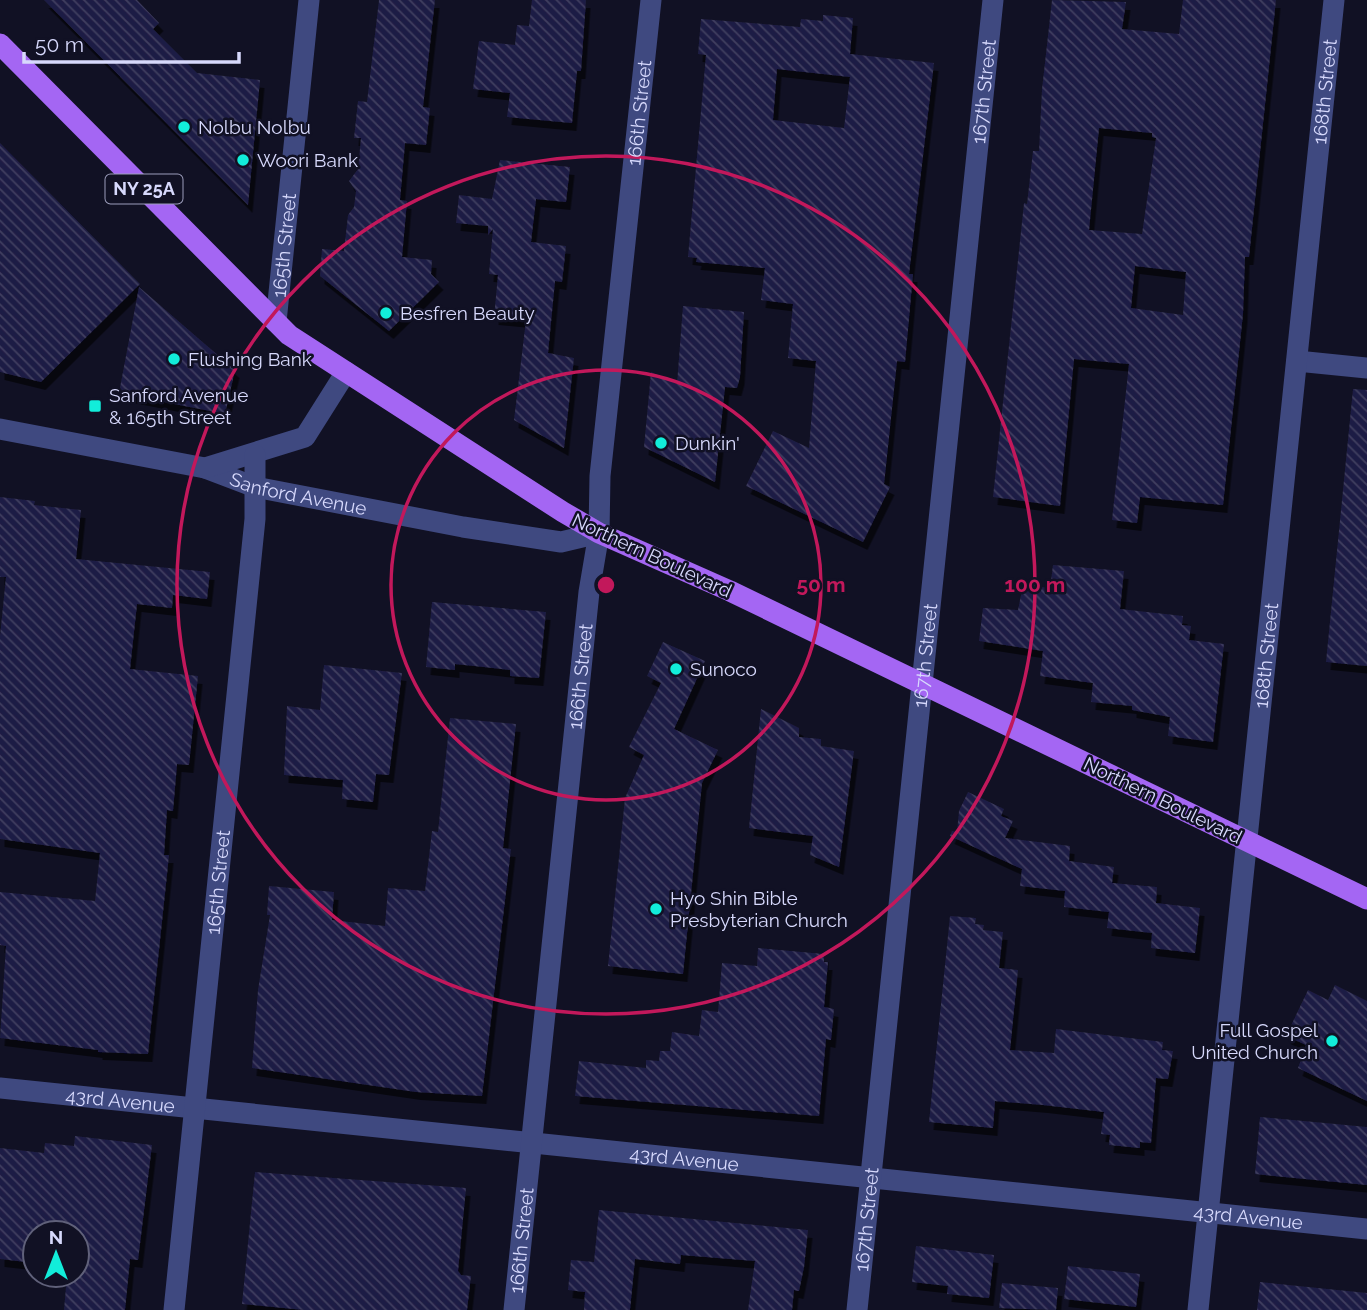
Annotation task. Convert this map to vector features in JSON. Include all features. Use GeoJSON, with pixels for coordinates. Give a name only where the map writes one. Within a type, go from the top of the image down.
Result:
{"type":"FeatureCollection","features":[{"type":"Feature","properties":{"kind":"main road","name":"Northern Boulevard"},"geometry":{"type":"LineString","coordinates":[[0,44],[282,329],[598,533],[730,591],[1367,899]]}},
{"type":"Feature","properties":{"kind":"street","name":"165th Street"},"geometry":{"type":"LineString","coordinates":[[282,329],[309,0]]}},
{"type":"Feature","properties":{"kind":"street","name":"166th Street"},"geometry":{"type":"LineString","coordinates":[[514,1310],[589,592],[598,533],[600,476],[652,0]]}},
{"type":"Feature","properties":{"kind":"street","name":"167th Street"},"geometry":{"type":"LineString","coordinates":[[857,1310],[993,0]]}},
{"type":"Feature","properties":{"kind":"street","name":"168th Street"},"geometry":{"type":"LineString","coordinates":[[1198,1310],[1334,0]]}},
{"type":"Feature","properties":{"kind":"street"},"geometry":{"type":"LineString","coordinates":[[1297,361],[1367,368]]}},
{"type":"Feature","properties":{"kind":"street"},"geometry":{"type":"LineString","coordinates":[[205,468],[255,455],[305,437],[346,372]]}},
{"type":"Feature","properties":{"kind":"street","name":"Sanford Avenue"},"geometry":{"type":"LineString","coordinates":[[0,429],[205,468],[255,487],[561,542],[598,533]]}},
{"type":"Feature","properties":{"kind":"street","name":"165th Street"},"geometry":{"type":"LineString","coordinates":[[174,1310],[255,487],[255,455]]}},
{"type":"Feature","properties":{"kind":"street","name":"43rd Avenue"},"geometry":{"type":"LineString","coordinates":[[0,1088],[1367,1229]]}},
{"type":"Feature","properties":{"kind":"building"},"geometry":{"type":"Polygon","coordinates":[[[44,0],[137,0],[159,23],[153,29],[197,73],[260,80],[248,205],[44,0]]]}},
{"type":"Feature","properties":{"kind":"building"},"geometry":{"type":"Polygon","coordinates":[[[379,0],[435,0],[423,107],[430,108],[426,145],[405,143],[400,200],[407,201],[402,257],[432,260],[431,274],[439,282],[389,331],[320,276],[322,249],[344,251],[348,215],[354,207],[356,191],[349,181],[358,169],[361,138],[354,138],[358,101],[367,102],[379,0]]]}},
{"type":"Feature","properties":{"kind":"building"},"geometry":{"type":"Polygon","coordinates":[[[532,0],[586,0],[581,71],[577,71],[572,123],[507,117],[510,93],[473,89],[479,41],[515,45],[517,25],[529,26],[532,0]]]}},
{"type":"Feature","properties":{"kind":"building"},"geometry":{"type":"Polygon","coordinates":[[[1052,0],[1126,2],[1122,29],[1179,34],[1183,0],[1276,0],[1249,257],[1245,257],[1243,314],[1223,505],[1140,497],[1137,523],[1112,520],[1129,364],[1074,359],[1060,506],[993,497],[1024,203],[1027,204],[1033,151],[1039,151],[1042,89],[1052,0]],[[1099,128],[1089,230],[1142,234],[1156,138],[1152,137],[1152,133],[1099,128]],[[1135,266],[1131,308],[1183,315],[1186,272],[1135,266]]]}},
{"type":"Feature","properties":{"kind":"building"},"geometry":{"type":"Polygon","coordinates":[[[823,15],[853,18],[850,54],[934,63],[909,274],[913,274],[905,362],[897,361],[884,484],[890,487],[863,542],[746,486],[773,431],[809,448],[816,361],[788,358],[793,304],[761,300],[765,268],[696,262],[697,258],[688,257],[706,55],[698,54],[701,19],[800,27],[801,19],[823,21],[823,15]],[[777,69],[773,120],[844,128],[850,77],[777,69]]]}},
{"type":"Feature","properties":{"kind":"building"},"geometry":{"type":"Polygon","coordinates":[[[0,143],[140,284],[41,382],[0,372],[0,143]]]}},
{"type":"Feature","properties":{"kind":"building"},"geometry":{"type":"Polygon","coordinates":[[[500,160],[570,167],[566,202],[536,199],[531,242],[566,246],[562,282],[555,281],[548,353],[574,358],[564,448],[514,420],[526,320],[494,317],[498,275],[489,274],[493,229],[488,235],[488,226],[456,223],[459,195],[492,199],[500,160]]]}},
{"type":"Feature","properties":{"kind":"building","name":"Flushing Bank"},"geometry":{"type":"Polygon","coordinates":[[[139,287],[235,370],[225,414],[119,393],[139,287]]]}},
{"type":"Feature","properties":{"kind":"building"},"geometry":{"type":"Polygon","coordinates":[[[683,306],[744,312],[740,377],[737,388],[725,387],[715,482],[644,447],[651,372],[677,384],[683,306]]]}},
{"type":"Feature","properties":{"kind":"building"},"geometry":{"type":"Polygon","coordinates":[[[1353,389],[1367,390],[1367,666],[1326,662],[1353,389]]]}},
{"type":"Feature","properties":{"kind":"building"},"geometry":{"type":"Polygon","coordinates":[[[0,497],[35,501],[34,505],[81,510],[76,559],[210,572],[207,599],[173,595],[172,608],[137,604],[130,669],[198,676],[189,765],[177,764],[173,811],[167,810],[164,855],[169,855],[148,1054],[98,1052],[0,1038],[6,946],[0,945],[0,892],[95,901],[100,853],[0,839],[0,636],[6,577],[0,577],[0,497]]]}},
{"type":"Feature","properties":{"kind":"building"},"geometry":{"type":"Polygon","coordinates":[[[1053,565],[1124,571],[1120,609],[1183,616],[1182,625],[1191,626],[1189,640],[1224,644],[1213,742],[1168,736],[1170,717],[1132,710],[1132,706],[1091,702],[1093,683],[1040,676],[1043,651],[979,641],[983,608],[1018,610],[1023,585],[1050,588],[1053,565]]]}},
{"type":"Feature","properties":{"kind":"building"},"geometry":{"type":"Polygon","coordinates":[[[432,602],[546,612],[539,678],[510,676],[510,670],[455,664],[455,670],[426,667],[432,602]]]}},
{"type":"Feature","properties":{"kind":"building"},"geometry":{"type":"Polygon","coordinates":[[[663,642],[705,661],[674,729],[718,750],[702,783],[683,974],[608,966],[625,798],[644,755],[629,747],[661,683],[647,676],[663,642]]]}},
{"type":"Feature","properties":{"kind":"building"},"geometry":{"type":"Polygon","coordinates":[[[324,665],[402,673],[389,775],[376,774],[373,802],[342,799],[343,780],[284,775],[287,706],[320,710],[324,665]]]}},
{"type":"Feature","properties":{"kind":"building"},"geometry":{"type":"Polygon","coordinates":[[[761,709],[799,728],[799,737],[821,739],[821,746],[854,751],[839,867],[810,855],[813,836],[749,828],[761,709]]]}},
{"type":"Feature","properties":{"kind":"building"},"geometry":{"type":"Polygon","coordinates":[[[450,718],[516,724],[503,848],[511,849],[482,1096],[416,1092],[252,1068],[258,990],[270,915],[267,915],[269,886],[334,892],[332,920],[385,926],[388,888],[425,891],[432,831],[438,832],[450,718]]]}},
{"type":"Feature","properties":{"kind":"building"},"geometry":{"type":"Polygon","coordinates":[[[968,792],[1004,809],[1001,816],[1013,821],[1005,838],[1070,846],[1069,861],[1114,867],[1112,883],[1157,887],[1156,903],[1200,908],[1195,953],[1151,948],[1152,933],[1107,928],[1109,912],[1064,907],[1065,891],[1020,886],[1022,869],[950,836],[952,831],[957,832],[959,811],[968,792]]]}},
{"type":"Feature","properties":{"kind":"building"},"geometry":{"type":"Polygon","coordinates":[[[950,916],[976,918],[975,924],[984,925],[983,930],[1003,932],[999,968],[1018,970],[1010,1050],[1054,1053],[1056,1029],[1163,1042],[1162,1050],[1173,1051],[1168,1079],[1156,1078],[1151,1143],[1140,1142],[1140,1148],[1109,1145],[1110,1135],[1101,1134],[1104,1112],[1043,1105],[995,1101],[993,1128],[929,1122],[950,916]]]}},
{"type":"Feature","properties":{"kind":"building"},"geometry":{"type":"Polygon","coordinates":[[[758,948],[824,954],[824,962],[828,962],[824,1007],[834,1009],[831,1040],[826,1039],[819,1116],[575,1096],[579,1061],[646,1068],[646,1060],[659,1061],[660,1051],[670,1051],[672,1032],[699,1036],[702,1010],[718,1012],[722,963],[757,966],[758,948]]]}},
{"type":"Feature","properties":{"kind":"building","name":"Full Gospel United Church"},"geometry":{"type":"Polygon","coordinates":[[[1335,985],[1367,1001],[1367,1101],[1298,1068],[1306,1045],[1286,1036],[1308,990],[1328,1000],[1335,985]]]}},
{"type":"Feature","properties":{"kind":"building"},"geometry":{"type":"Polygon","coordinates":[[[1260,1117],[1367,1127],[1367,1185],[1255,1174],[1260,1117]]]}},
{"type":"Feature","properties":{"kind":"building"},"geometry":{"type":"Polygon","coordinates":[[[75,1136],[152,1145],[138,1260],[130,1259],[125,1310],[64,1310],[66,1289],[91,1289],[91,1219],[21,1219],[21,1261],[0,1259],[0,1148],[44,1153],[45,1143],[74,1146],[75,1136]]]}},
{"type":"Feature","properties":{"kind":"building"},"geometry":{"type":"Polygon","coordinates":[[[255,1172],[466,1188],[458,1271],[461,1275],[471,1276],[467,1310],[304,1310],[242,1304],[255,1172]]]}},
{"type":"Feature","properties":{"kind":"building"},"geometry":{"type":"Polygon","coordinates":[[[599,1210],[808,1230],[804,1267],[799,1291],[794,1290],[792,1310],[748,1310],[755,1261],[681,1255],[680,1264],[635,1259],[630,1310],[584,1310],[585,1292],[568,1290],[571,1260],[594,1262],[599,1210]]]}},
{"type":"Feature","properties":{"kind":"building"},"geometry":{"type":"Polygon","coordinates":[[[916,1246],[994,1255],[989,1298],[947,1294],[948,1286],[912,1282],[916,1246]]]}},
{"type":"Feature","properties":{"kind":"building"},"geometry":{"type":"Polygon","coordinates":[[[1068,1266],[1140,1274],[1136,1307],[1064,1299],[1068,1266]]]}},
{"type":"Feature","properties":{"kind":"building"},"geometry":{"type":"Polygon","coordinates":[[[1260,1282],[1367,1293],[1367,1310],[1257,1310],[1260,1282]]]}},
{"type":"Feature","properties":{"kind":"building"},"geometry":{"type":"Polygon","coordinates":[[[1002,1283],[1058,1288],[1056,1310],[999,1308],[1002,1283]]]}},
{"type":"Feature","properties":{"kind":"place","name":"Nolbu Nolbu"},"geometry":{"type":"Point","coordinates":[184,127]}},
{"type":"Feature","properties":{"kind":"place","name":"Woori Bank"},"geometry":{"type":"Point","coordinates":[243,160]}},
{"type":"Feature","properties":{"kind":"place","name":"Besfren Beauty"},"geometry":{"type":"Point","coordinates":[386,313]}},
{"type":"Feature","properties":{"kind":"place","name":"Flushing Bank"},"geometry":{"type":"Point","coordinates":[174,359]}},
{"type":"Feature","properties":{"kind":"place","name":"Sanford Avenue & 165th Street"},"geometry":{"type":"Point","coordinates":[95,406]}},
{"type":"Feature","properties":{"kind":"place","name":"Dunkin'"},"geometry":{"type":"Point","coordinates":[661,443]}},
{"type":"Feature","properties":{"kind":"place","name":"Sunoco"},"geometry":{"type":"Point","coordinates":[676,669]}},
{"type":"Feature","properties":{"kind":"place","name":"Hyo Shin Bible Presbyterian Church"},"geometry":{"type":"Point","coordinates":[656,909]}},
{"type":"Feature","properties":{"kind":"place","name":"Full Gospel United Church"},"geometry":{"type":"Point","coordinates":[1332,1041]}}]}
